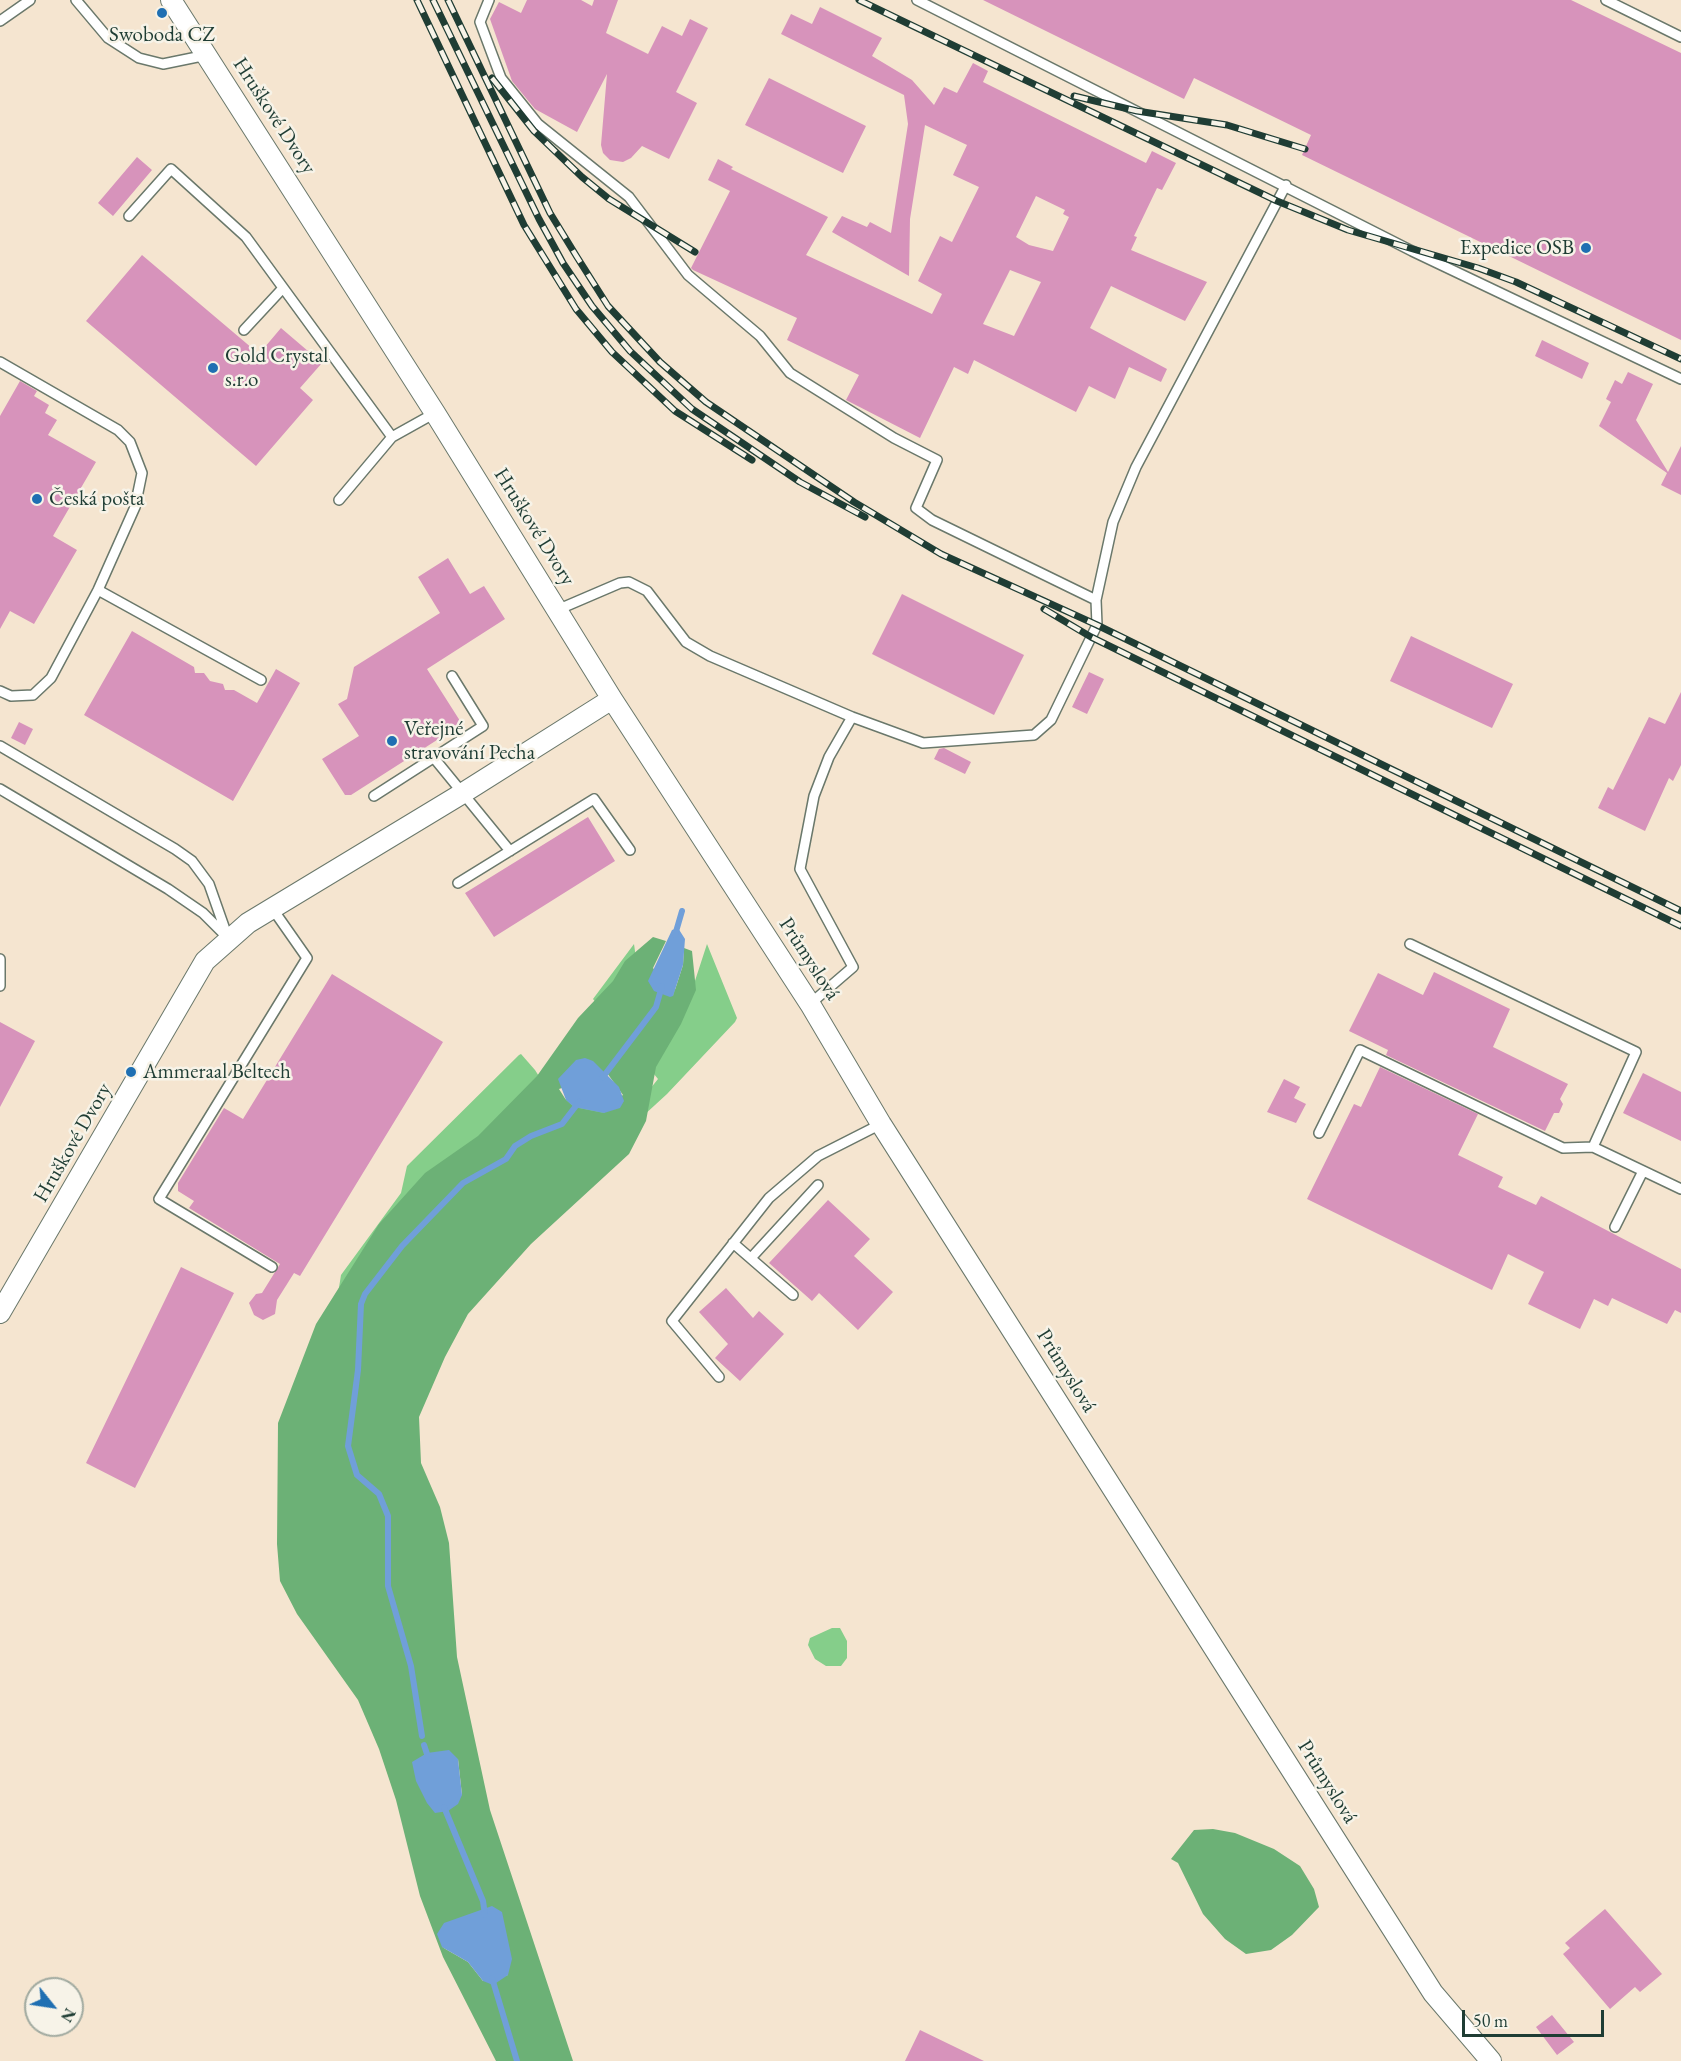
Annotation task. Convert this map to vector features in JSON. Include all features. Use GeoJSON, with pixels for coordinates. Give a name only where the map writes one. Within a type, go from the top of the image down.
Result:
{"type":"FeatureCollection","features":[{"type":"Feature","properties":{"kind":"street","name":"Hruškové Dvory"},"geometry":{"type":"LineString","coordinates":[[0,1313],[205,961],[228,938],[272,909],[464,793],[612,699],[435,413],[171,0]]}},
{"type":"Feature","properties":{"kind":"street","name":"Průmyslová"},"geometry":{"type":"LineString","coordinates":[[612,699],[810,1004],[881,1124],[1433,1994],[1491,2061]]}},
{"type":"Feature","properties":{"kind":"lane"},"geometry":{"type":"LineString","coordinates":[[0,21],[30,0]]}},
{"type":"Feature","properties":{"kind":"lane"},"geometry":{"type":"LineString","coordinates":[[76,0],[108,38],[139,58],[163,64],[207,55]]}},
{"type":"Feature","properties":{"kind":"lane"},"geometry":{"type":"LineString","coordinates":[[489,0],[480,22],[501,78],[538,124],[629,197],[688,275],[760,336],[790,373],[894,438],[937,460],[916,508],[932,520],[1096,600]]}},
{"type":"Feature","properties":{"kind":"lane"},"geometry":{"type":"LineString","coordinates":[[917,0],[1286,185],[1412,251],[1681,379]]}},
{"type":"Feature","properties":{"kind":"lane"},"geometry":{"type":"LineString","coordinates":[[1606,0],[1681,37]]}},
{"type":"Feature","properties":{"kind":"lane"},"geometry":{"type":"LineString","coordinates":[[129,216],[171,169],[246,237],[392,437]]}},
{"type":"Feature","properties":{"kind":"lane"},"geometry":{"type":"LineString","coordinates":[[557,610],[620,583],[629,582],[647,591],[682,637],[710,656],[852,717],[922,743],[1034,735],[1050,720],[1097,625],[1096,600],[1113,522],[1136,467],[1286,185]]}},
{"type":"Feature","properties":{"kind":"lane"},"geometry":{"type":"LineString","coordinates":[[244,330],[283,288]]}},
{"type":"Feature","properties":{"kind":"lane"},"geometry":{"type":"LineString","coordinates":[[0,362],[118,430],[130,442],[142,473],[135,507],[98,591],[51,678],[33,695],[11,696],[0,691]]}},
{"type":"Feature","properties":{"kind":"lane"},"geometry":{"type":"LineString","coordinates":[[339,500],[392,437],[435,413]]}},
{"type":"Feature","properties":{"kind":"lane"},"geometry":{"type":"LineString","coordinates":[[98,591],[261,680]]}},
{"type":"Feature","properties":{"kind":"lane"},"geometry":{"type":"LineString","coordinates":[[374,796],[483,726],[452,676]]}},
{"type":"Feature","properties":{"kind":"lane"},"geometry":{"type":"LineString","coordinates":[[810,1004],[853,967],[800,869],[814,796],[829,758],[852,717]]}},
{"type":"Feature","properties":{"kind":"lane"},"geometry":{"type":"LineString","coordinates":[[0,746],[192,861],[209,884],[228,938]]}},
{"type":"Feature","properties":{"kind":"lane"},"geometry":{"type":"LineString","coordinates":[[434,758],[510,851]]}},
{"type":"Feature","properties":{"kind":"lane"},"geometry":{"type":"LineString","coordinates":[[0,789],[168,889],[203,913],[228,938]]}},
{"type":"Feature","properties":{"kind":"lane"},"geometry":{"type":"LineString","coordinates":[[458,883],[594,799],[630,850]]}},
{"type":"Feature","properties":{"kind":"lane"},"geometry":{"type":"LineString","coordinates":[[272,909],[307,958],[159,1199],[272,1267]]}},
{"type":"Feature","properties":{"kind":"lane"},"geometry":{"type":"LineString","coordinates":[[1410,944],[1636,1052],[1593,1147]]}},
{"type":"Feature","properties":{"kind":"lane"},"geometry":{"type":"LineString","coordinates":[[0,959],[0,986]]}},
{"type":"Feature","properties":{"kind":"lane"},"geometry":{"type":"LineString","coordinates":[[1319,1133],[1360,1050],[1563,1148],[1593,1147],[1681,1190]]}},
{"type":"Feature","properties":{"kind":"lane"},"geometry":{"type":"LineString","coordinates":[[719,1377],[672,1321],[769,1198],[818,1156],[881,1124]]}},
{"type":"Feature","properties":{"kind":"lane"},"geometry":{"type":"LineString","coordinates":[[1615,1227],[1643,1171]]}},
{"type":"Feature","properties":{"kind":"lane"},"geometry":{"type":"LineString","coordinates":[[751,1258],[818,1185]]}},
{"type":"Feature","properties":{"kind":"lane"},"geometry":{"type":"LineString","coordinates":[[733,1243],[793,1295]]}},
{"type":"Feature","properties":{"kind":"green space"},"geometry":{"type":"Polygon","coordinates":[[[653,937],[666,941],[653,968],[673,996],[683,965],[684,948],[692,951],[696,990],[681,1024],[656,1067],[646,1121],[629,1154],[531,1244],[468,1314],[445,1357],[419,1417],[421,1463],[440,1507],[449,1543],[457,1657],[490,1810],[573,2061],[496,2061],[443,1957],[420,1896],[396,1800],[379,1749],[358,1700],[297,1614],[280,1581],[277,1544],[278,1423],[316,1324],[379,1224],[425,1173],[478,1136],[537,1076],[578,1018],[613,981],[625,961],[653,937]],[[607,1073],[559,1089],[574,1107],[604,1113],[623,1095],[607,1073]],[[458,1759],[427,1803],[462,1795],[458,1759]],[[442,1947],[468,1962],[483,1981],[508,1975],[442,1947]]]}},
{"type":"Feature","properties":{"kind":"green space"},"geometry":{"type":"Polygon","coordinates":[[[634,944],[640,987],[692,990],[707,944],[737,1018],[735,1022],[667,1094],[619,1138],[337,1300],[341,1275],[401,1193],[407,1166],[519,1055],[521,1054],[535,1070],[554,1100],[646,1094],[658,1079],[593,999],[634,944]]]}},
{"type":"Feature","properties":{"kind":"green space"},"geometry":{"type":"Polygon","coordinates":[[[832,1628],[840,1628],[847,1641],[847,1658],[841,1666],[826,1666],[815,1659],[808,1645],[810,1638],[832,1628]]]}},
{"type":"Feature","properties":{"kind":"green space"},"geometry":{"type":"Polygon","coordinates":[[[1213,1829],[1235,1833],[1274,1849],[1300,1866],[1314,1889],[1319,1907],[1292,1935],[1271,1950],[1246,1954],[1225,1939],[1203,1914],[1178,1863],[1171,1859],[1194,1830],[1213,1829]]]}},
{"type":"Feature","properties":{"kind":"water"},"geometry":{"type":"Polygon","coordinates":[[[678,928],[685,939],[683,965],[673,996],[670,997],[654,991],[648,981],[672,930],[678,928]]]}},
{"type":"Feature","properties":{"kind":"water"},"geometry":{"type":"Polygon","coordinates":[[[585,1058],[593,1061],[619,1087],[624,1101],[620,1108],[604,1113],[574,1107],[566,1100],[558,1079],[576,1060],[585,1058]]]}},
{"type":"Feature","properties":{"kind":"water"},"geometry":{"type":"Polygon","coordinates":[[[449,1750],[458,1759],[462,1795],[458,1804],[448,1811],[435,1813],[416,1781],[412,1762],[427,1753],[449,1750]]]}},
{"type":"Feature","properties":{"kind":"water"},"geometry":{"type":"Polygon","coordinates":[[[492,1906],[502,1912],[512,1959],[508,1975],[493,1985],[483,1981],[468,1962],[442,1947],[437,1934],[444,1923],[492,1906]]]}},
{"type":"Feature","properties":{"kind":"building"},"geometry":{"type":"Polygon","coordinates":[[[527,0],[581,0],[592,6],[594,0],[618,0],[606,33],[648,54],[662,26],[682,36],[690,19],[708,28],[676,92],[697,103],[669,159],[642,146],[631,158],[623,162],[610,160],[603,153],[601,145],[607,74],[577,132],[535,109],[512,81],[490,19],[499,2],[521,13],[527,0]]]}},
{"type":"Feature","properties":{"kind":"building","name":"Expedice OSB"},"geometry":{"type":"Polygon","coordinates":[[[983,0],[1571,0],[1681,53],[1681,340],[1302,155],[1311,135],[1194,78],[1184,99],[983,0]]]}},
{"type":"Feature","properties":{"kind":"building"},"geometry":{"type":"Polygon","coordinates":[[[820,7],[882,38],[872,56],[912,80],[934,105],[944,87],[957,93],[973,63],[988,71],[983,82],[1146,163],[1152,151],[1176,163],[1162,190],[1157,188],[1134,236],[1137,237],[1131,250],[1207,282],[1185,321],[1111,286],[1090,328],[1167,369],[1161,382],[1129,367],[1115,399],[1089,386],[1076,412],[974,360],[968,374],[954,367],[920,438],[846,400],[859,375],[787,340],[797,318],[691,268],[730,191],[708,180],[718,159],[733,167],[731,169],[828,217],[806,255],[932,314],[942,294],[918,281],[940,236],[952,242],[979,187],[953,175],[967,145],[925,125],[910,219],[909,276],[832,232],[842,216],[867,227],[870,222],[891,233],[908,124],[904,95],[781,34],[791,14],[812,24],[820,7]],[[1036,196],[1016,237],[1029,245],[1053,251],[1069,217],[1063,214],[1065,210],[1036,196]],[[1010,270],[983,324],[1014,336],[1041,282],[1010,270]]]}},
{"type":"Feature","properties":{"kind":"building"},"geometry":{"type":"Polygon","coordinates":[[[769,78],[866,126],[843,173],[745,125],[769,78]]]}},
{"type":"Feature","properties":{"kind":"building"},"geometry":{"type":"Polygon","coordinates":[[[137,157],[152,170],[113,216],[98,203],[137,157]]]}},
{"type":"Feature","properties":{"kind":"building"},"geometry":{"type":"Polygon","coordinates":[[[142,255],[259,354],[281,328],[322,363],[300,388],[313,400],[256,466],[86,321],[142,255]]]}},
{"type":"Feature","properties":{"kind":"building"},"geometry":{"type":"Polygon","coordinates":[[[1542,340],[1589,363],[1582,379],[1535,356],[1542,340]]]}},
{"type":"Feature","properties":{"kind":"building"},"geometry":{"type":"Polygon","coordinates":[[[1628,372],[1653,384],[1636,420],[1668,472],[1681,446],[1681,495],[1661,485],[1667,473],[1599,426],[1611,402],[1606,399],[1615,380],[1622,384],[1628,372]]]}},
{"type":"Feature","properties":{"kind":"building","name":"Česká pošta"},"geometry":{"type":"Polygon","coordinates":[[[20,381],[37,391],[34,396],[49,405],[45,413],[57,420],[48,435],[96,462],[53,536],[77,550],[34,624],[10,611],[0,629],[0,416],[20,381]]]}},
{"type":"Feature","properties":{"kind":"building"},"geometry":{"type":"Polygon","coordinates":[[[448,558],[470,594],[484,586],[505,619],[427,669],[462,724],[351,795],[345,795],[322,759],[359,736],[338,704],[347,699],[354,667],[440,613],[418,577],[448,558]]]}},
{"type":"Feature","properties":{"kind":"building"},"geometry":{"type":"Polygon","coordinates":[[[902,594],[1024,655],[994,715],[872,654],[902,594]]]}},
{"type":"Feature","properties":{"kind":"building"},"geometry":{"type":"Polygon","coordinates":[[[132,631],[194,667],[195,673],[204,673],[210,681],[223,684],[225,690],[234,690],[257,703],[276,669],[300,683],[233,801],[84,715],[132,631]]]}},
{"type":"Feature","properties":{"kind":"building"},"geometry":{"type":"Polygon","coordinates":[[[1411,636],[1513,684],[1492,728],[1390,681],[1411,636]]]}},
{"type":"Feature","properties":{"kind":"building"},"geometry":{"type":"Polygon","coordinates":[[[1089,672],[1104,679],[1087,714],[1072,707],[1089,672]]]}},
{"type":"Feature","properties":{"kind":"building"},"geometry":{"type":"Polygon","coordinates":[[[1681,692],[1681,765],[1673,781],[1669,778],[1645,831],[1598,808],[1608,787],[1613,790],[1649,717],[1665,724],[1681,692]]]}},
{"type":"Feature","properties":{"kind":"building"},"geometry":{"type":"Polygon","coordinates":[[[19,722],[33,729],[25,745],[11,738],[19,722]]]}},
{"type":"Feature","properties":{"kind":"building"},"geometry":{"type":"Polygon","coordinates":[[[944,748],[971,762],[965,774],[934,759],[939,749],[944,748]]]}},
{"type":"Feature","properties":{"kind":"building"},"geometry":{"type":"Polygon","coordinates":[[[588,817],[615,861],[494,937],[465,893],[588,817]]]}},
{"type":"Feature","properties":{"kind":"building"},"geometry":{"type":"Polygon","coordinates":[[[1434,972],[1510,1009],[1493,1047],[1568,1084],[1560,1099],[1563,1104],[1559,1113],[1554,1113],[1545,1131],[1386,1055],[1388,1050],[1349,1031],[1378,973],[1423,995],[1434,972]]]}},
{"type":"Feature","properties":{"kind":"building"},"geometry":{"type":"Polygon","coordinates":[[[332,974],[443,1042],[300,1276],[294,1273],[277,1300],[275,1314],[263,1320],[254,1315],[249,1303],[256,1294],[262,1293],[280,1264],[189,1208],[194,1201],[178,1191],[178,1183],[224,1108],[243,1119],[332,974]]]}},
{"type":"Feature","properties":{"kind":"building"},"geometry":{"type":"Polygon","coordinates":[[[0,1022],[35,1041],[0,1107],[0,1022]]]}},
{"type":"Feature","properties":{"kind":"building"},"geometry":{"type":"Polygon","coordinates":[[[1380,1067],[1478,1114],[1458,1155],[1503,1177],[1498,1187],[1536,1205],[1541,1196],[1681,1269],[1681,1313],[1675,1310],[1667,1324],[1612,1298],[1608,1306],[1594,1299],[1580,1329],[1528,1304],[1544,1272],[1508,1254],[1492,1290],[1307,1199],[1354,1104],[1361,1107],[1380,1067]]]}},
{"type":"Feature","properties":{"kind":"building"},"geometry":{"type":"Polygon","coordinates":[[[1643,1073],[1681,1092],[1681,1141],[1623,1113],[1643,1073]]]}},
{"type":"Feature","properties":{"kind":"building"},"geometry":{"type":"Polygon","coordinates":[[[1284,1079],[1300,1087],[1294,1098],[1306,1104],[1296,1123],[1267,1112],[1284,1079]]]}},
{"type":"Feature","properties":{"kind":"building"},"geometry":{"type":"Polygon","coordinates":[[[828,1200],[870,1239],[854,1256],[893,1292],[858,1330],[819,1293],[812,1301],[769,1263],[828,1200]]]}},
{"type":"Feature","properties":{"kind":"building"},"geometry":{"type":"Polygon","coordinates":[[[181,1267],[234,1293],[135,1488],[86,1463],[181,1267]]]}},
{"type":"Feature","properties":{"kind":"building"},"geometry":{"type":"Polygon","coordinates":[[[726,1288],[753,1318],[759,1311],[784,1334],[740,1381],[715,1358],[728,1344],[699,1312],[726,1288]]]}},
{"type":"Feature","properties":{"kind":"building"},"geometry":{"type":"Polygon","coordinates":[[[1605,1909],[1662,1974],[1640,1992],[1635,1987],[1610,2009],[1563,1954],[1570,1948],[1565,1943],[1605,1909]]]}},
{"type":"Feature","properties":{"kind":"building"},"geometry":{"type":"Polygon","coordinates":[[[1552,2015],[1574,2042],[1557,2055],[1536,2027],[1552,2015]]]}},
{"type":"Feature","properties":{"kind":"building"},"geometry":{"type":"Polygon","coordinates":[[[920,2030],[984,2061],[905,2061],[920,2030]]]}},
{"type":"Feature","properties":{"kind":"waterway"},"geometry":{"type":"LineString","coordinates":[[675,935],[682,911]]}},
{"type":"Feature","properties":{"kind":"waterway"},"geometry":{"type":"LineString","coordinates":[[603,1077],[656,1007],[662,986]]}},
{"type":"Feature","properties":{"kind":"waterway"},"geometry":{"type":"LineString","coordinates":[[422,1736],[411,1666],[388,1586],[388,1516],[379,1494],[357,1475],[348,1446],[358,1370],[361,1304],[365,1294],[402,1246],[463,1183],[506,1159],[515,1146],[531,1136],[562,1124],[579,1102]]}},
{"type":"Feature","properties":{"kind":"waterway"},"geometry":{"type":"LineString","coordinates":[[424,1745],[429,1760]]}},
{"type":"Feature","properties":{"kind":"waterway"},"geometry":{"type":"LineString","coordinates":[[444,1807],[483,1901],[485,1915]]}},
{"type":"Feature","properties":{"kind":"waterway"},"geometry":{"type":"LineString","coordinates":[[492,1978],[517,2061]]}},
{"type":"Feature","properties":{"kind":"railway"},"geometry":{"type":"LineString","coordinates":[[417,0],[524,225],[576,309],[612,352],[675,411],[752,460]]}},
{"type":"Feature","properties":{"kind":"railway"},"geometry":{"type":"LineString","coordinates":[[433,0],[539,219],[563,263],[592,306],[630,351],[692,409],[800,482],[865,517]]}},
{"type":"Feature","properties":{"kind":"railway"},"geometry":{"type":"LineString","coordinates":[[448,0],[550,213],[608,306],[660,362],[706,402],[854,502],[941,554],[1097,625],[1681,911]]}},
{"type":"Feature","properties":{"kind":"railway"},"geometry":{"type":"LineString","coordinates":[[859,0],[1277,201],[1348,230],[1478,268],[1516,282],[1681,359]]}},
{"type":"Feature","properties":{"kind":"railway"},"geometry":{"type":"LineString","coordinates":[[492,78],[534,131],[582,177],[609,199],[695,252]]}},
{"type":"Feature","properties":{"kind":"railway"},"geometry":{"type":"LineString","coordinates":[[1074,96],[1137,111],[1227,125],[1305,149]]}},
{"type":"Feature","properties":{"kind":"railway"},"geometry":{"type":"LineString","coordinates":[[1044,609],[1091,637],[1681,926]]}},
{"type":"Feature","properties":{"kind":"place","name":"Swoboda CZ"},"geometry":{"type":"Point","coordinates":[162,13]}},
{"type":"Feature","properties":{"kind":"place","name":"Expedice OSB"},"geometry":{"type":"Point","coordinates":[1586,248]}},
{"type":"Feature","properties":{"kind":"place","name":"Gold Crystal s.r.o"},"geometry":{"type":"Point","coordinates":[213,368]}},
{"type":"Feature","properties":{"kind":"place","name":"Česká pošta"},"geometry":{"type":"Point","coordinates":[37,499]}},
{"type":"Feature","properties":{"kind":"place","name":"Veřejné stravování Pecha"},"geometry":{"type":"Point","coordinates":[392,741]}},
{"type":"Feature","properties":{"kind":"place","name":"Ammeraal Beltech"},"geometry":{"type":"Point","coordinates":[131,1072]}}]}
